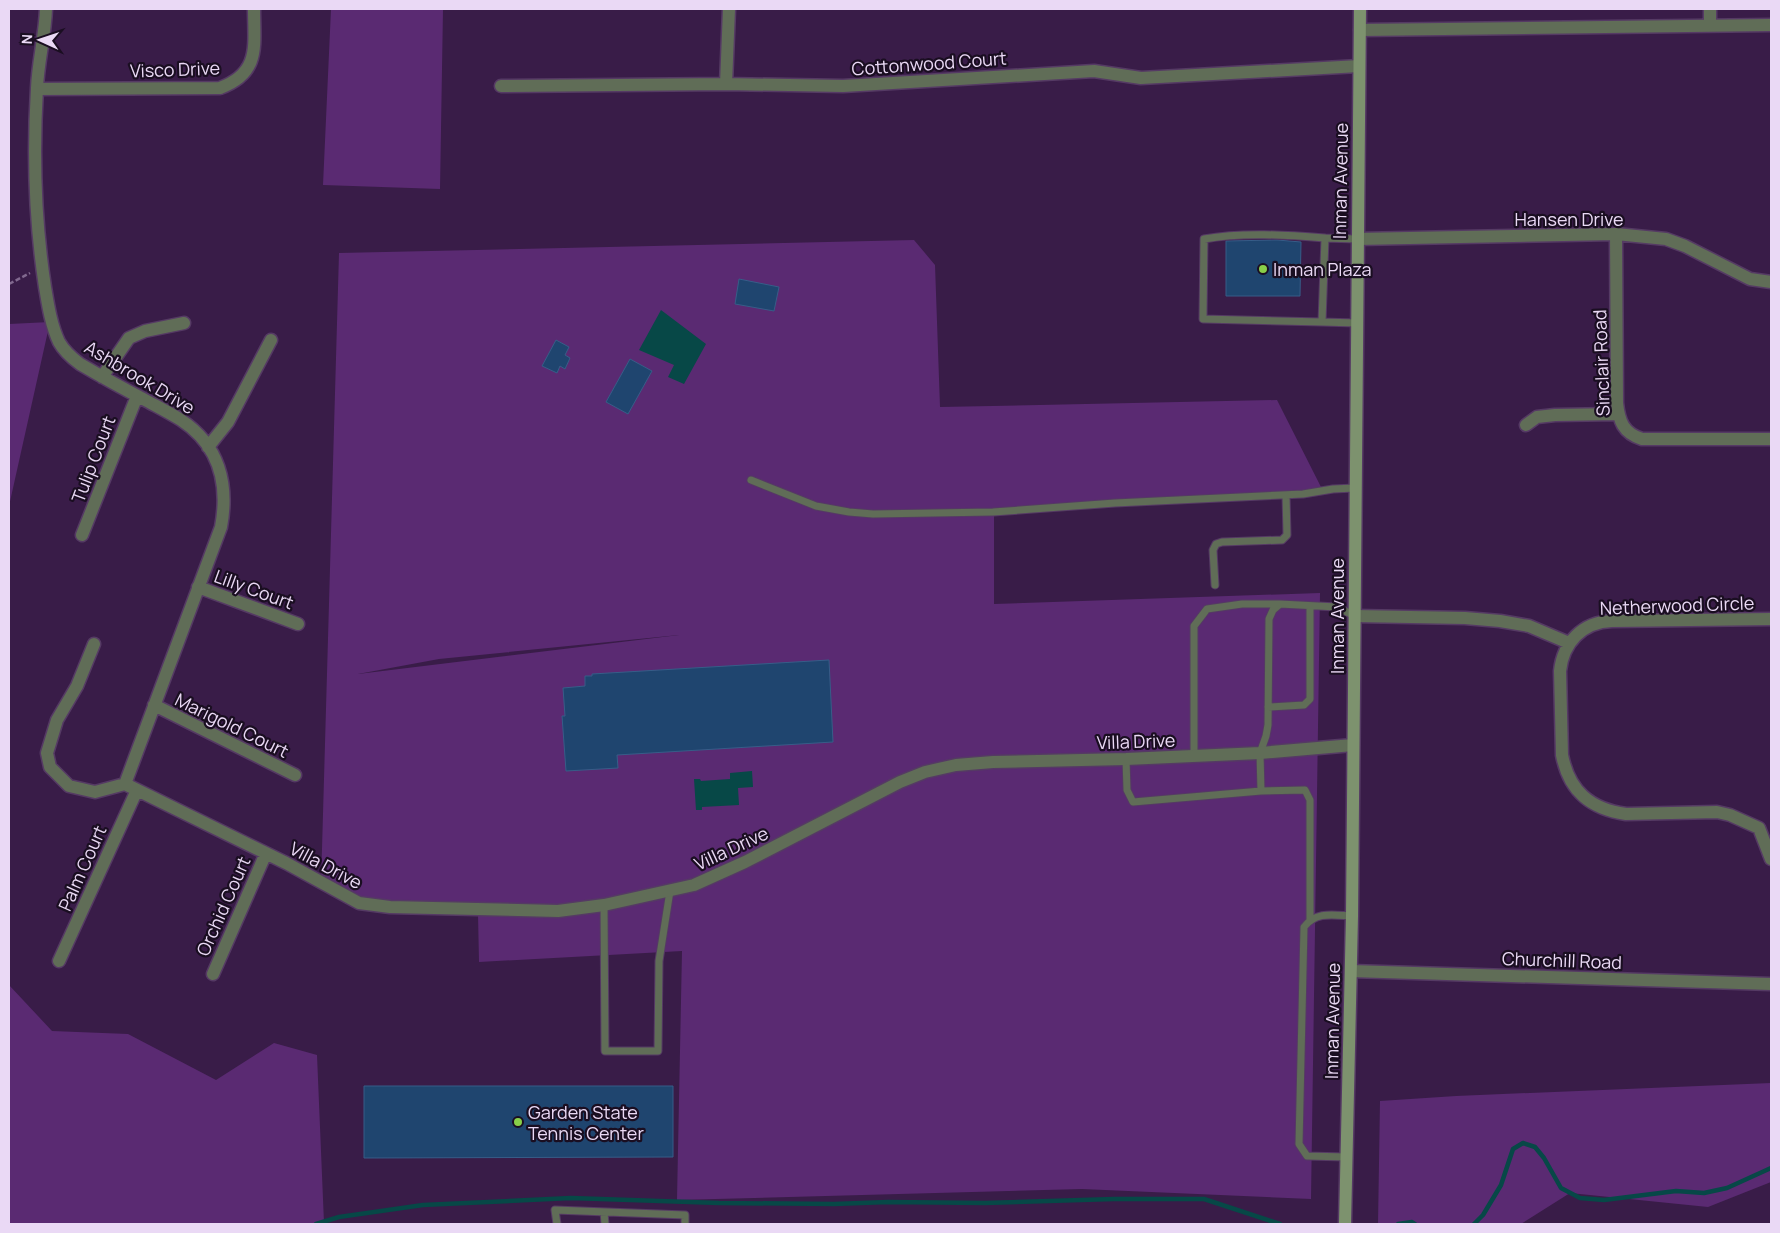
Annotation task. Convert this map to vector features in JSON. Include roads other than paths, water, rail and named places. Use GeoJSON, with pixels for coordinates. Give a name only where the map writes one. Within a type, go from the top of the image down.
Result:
{"type":"FeatureCollection","features":[{"type":"Feature","properties":{"kind":"main road","name":"Inman Avenue"},"geometry":{"type":"LineString","coordinates":[[1345,1224],[1352,916],[1360,9]]}},
{"type":"Feature","properties":{"kind":"street","name":"Ashbrook Drive"},"geometry":{"type":"LineString","coordinates":[[46,9],[45,34],[37,89],[35,183],[42,267],[54,330],[60,343],[69,355],[80,364],[181,420],[199,434],[208,446],[219,468],[224,487],[221,527],[154,705],[131,787]]}},
{"type":"Feature","properties":{"kind":"street","name":"Visco Drive"},"geometry":{"type":"LineString","coordinates":[[37,89],[220,88],[232,84],[243,76],[254,57],[254,9]]}},
{"type":"Feature","properties":{"kind":"street"},"geometry":{"type":"LineString","coordinates":[[726,84],[729,9]]}},
{"type":"Feature","properties":{"kind":"street"},"geometry":{"type":"LineString","coordinates":[[1710,9],[1710,25]]}},
{"type":"Feature","properties":{"kind":"street"},"geometry":{"type":"LineString","coordinates":[[1360,30],[1771,25]]}},
{"type":"Feature","properties":{"kind":"street","name":"Cottonwood Court"},"geometry":{"type":"LineString","coordinates":[[501,86],[726,84],[843,86],[1094,71],[1141,78],[1359,66]]}},
{"type":"Feature","properties":{"kind":"street","name":"Hansen Drive"},"geometry":{"type":"LineString","coordinates":[[1357,239],[1616,234],[1666,239],[1685,246],[1750,279],[1771,282]]}},
{"type":"Feature","properties":{"kind":"street","name":"Sinclair Road"},"geometry":{"type":"LineString","coordinates":[[1616,234],[1618,414],[1626,430],[1633,436],[1642,439],[1771,439]]}},
{"type":"Feature","properties":{"kind":"street"},"geometry":{"type":"LineString","coordinates":[[102,377],[129,338],[145,331],[184,324]]}},
{"type":"Feature","properties":{"kind":"street"},"geometry":{"type":"LineString","coordinates":[[208,446],[228,422],[271,340]]}},
{"type":"Feature","properties":{"kind":"street","name":"Tulip Court"},"geometry":{"type":"LineString","coordinates":[[82,535],[137,396]]}},
{"type":"Feature","properties":{"kind":"street"},"geometry":{"type":"LineString","coordinates":[[1526,425],[1537,417],[1555,414],[1618,414]]}},
{"type":"Feature","properties":{"kind":"street","name":"Lilly Court"},"geometry":{"type":"LineString","coordinates":[[198,587],[298,624]]}},
{"type":"Feature","properties":{"kind":"street"},"geometry":{"type":"LineString","coordinates":[[1355,616],[1465,618],[1500,621],[1529,626],[1569,643],[1561,661],[1560,671],[1562,755],[1570,780],[1578,792],[1600,808],[1626,814],[1718,812],[1730,815],[1759,828],[1771,858]]}},
{"type":"Feature","properties":{"kind":"street","name":"Netherwood Circle"},"geometry":{"type":"LineString","coordinates":[[1569,643],[1581,630],[1595,623],[1605,621],[1771,619]]}},
{"type":"Feature","properties":{"kind":"street"},"geometry":{"type":"LineString","coordinates":[[94,644],[77,686],[57,720],[47,753],[50,767],[69,786],[95,792],[131,787]]}},
{"type":"Feature","properties":{"kind":"street","name":"Marigold Court"},"geometry":{"type":"LineString","coordinates":[[154,705],[295,775]]}},
{"type":"Feature","properties":{"kind":"street","name":"Villa Drive"},"geometry":{"type":"LineString","coordinates":[[131,787],[266,853],[359,903],[390,907],[558,911],[604,905],[694,885],[719,875],[900,782],[925,772],[993,762],[1260,753],[1353,745]]}},
{"type":"Feature","properties":{"kind":"street","name":"Palm Court"},"geometry":{"type":"LineString","coordinates":[[59,960],[131,787]]}},
{"type":"Feature","properties":{"kind":"street","name":"Orchid Court"},"geometry":{"type":"LineString","coordinates":[[213,974],[266,853]]}},
{"type":"Feature","properties":{"kind":"street","name":"Churchill Road"},"geometry":{"type":"LineString","coordinates":[[1351,971],[1771,984]]}},
{"type":"Feature","properties":{"kind":"lane"},"geometry":{"type":"LineString","coordinates":[[1357,239],[1296,235],[1218,236],[1204,239],[1203,319],[1357,323]]}},
{"type":"Feature","properties":{"kind":"lane"},"geometry":{"type":"LineString","coordinates":[[1322,322],[1325,238]]}},
{"type":"Feature","properties":{"kind":"lane"},"geometry":{"type":"LineString","coordinates":[[751,480],[816,506],[873,514],[985,512],[1115,503],[1303,494],[1333,489],[1355,488]]}},
{"type":"Feature","properties":{"kind":"lane"},"geometry":{"type":"LineString","coordinates":[[1215,585],[1213,550],[1216,544],[1222,542],[1282,540],[1287,535],[1286,495]]}},
{"type":"Feature","properties":{"kind":"lane"},"geometry":{"type":"LineString","coordinates":[[1194,756],[1194,626],[1207,609],[1242,604],[1280,604],[1337,607],[1355,616]]}},
{"type":"Feature","properties":{"kind":"lane"},"geometry":{"type":"LineString","coordinates":[[1261,791],[1260,753],[1266,736],[1268,707],[1269,619],[1273,610],[1280,604]]}},
{"type":"Feature","properties":{"kind":"lane"},"geometry":{"type":"LineString","coordinates":[[1268,707],[1304,705],[1310,699],[1310,606]]}},
{"type":"Feature","properties":{"kind":"lane"},"geometry":{"type":"LineString","coordinates":[[1126,759],[1126,790],[1133,802],[1261,791],[1305,790],[1310,800],[1310,918],[1304,927],[1299,1144],[1307,1156],[1346,1156]]}},
{"type":"Feature","properties":{"kind":"lane"},"geometry":{"type":"LineString","coordinates":[[604,905],[605,1051],[658,1052],[659,961],[670,891]]}},
{"type":"Feature","properties":{"kind":"lane"},"geometry":{"type":"LineString","coordinates":[[1310,918],[1326,914],[1352,916]]}},
{"type":"Feature","properties":{"kind":"lane"},"geometry":{"type":"LineString","coordinates":[[557,1224],[555,1210],[685,1215],[685,1224]]}},
{"type":"Feature","properties":{"kind":"lane"},"geometry":{"type":"LineString","coordinates":[[604,1212],[605,1224]]}},
{"type":"Feature","properties":{"kind":"waterway"},"geometry":{"type":"LineString","coordinates":[[1474,1224],[1483,1215],[1501,1185],[1513,1149],[1523,1143],[1535,1147],[1544,1158],[1561,1188],[1580,1198],[1604,1200],[1676,1191],[1704,1193],[1727,1188],[1771,1168]]}},
{"type":"Feature","properties":{"kind":"waterway"},"geometry":{"type":"LineString","coordinates":[[316,1224],[339,1217],[423,1205],[571,1198],[719,1203],[834,1204],[1204,1199],[1280,1224]]}},
{"type":"Feature","properties":{"kind":"waterway"},"geometry":{"type":"LineString","coordinates":[[1398,1224],[1412,1222],[1415,1224]]}},
{"type":"Feature","properties":{"kind":"place","name":"Inman Plaza"},"geometry":{"type":"Point","coordinates":[1263,269]}},
{"type":"Feature","properties":{"kind":"place","name":"Garden State Tennis Center"},"geometry":{"type":"Point","coordinates":[518,1122]}}]}
